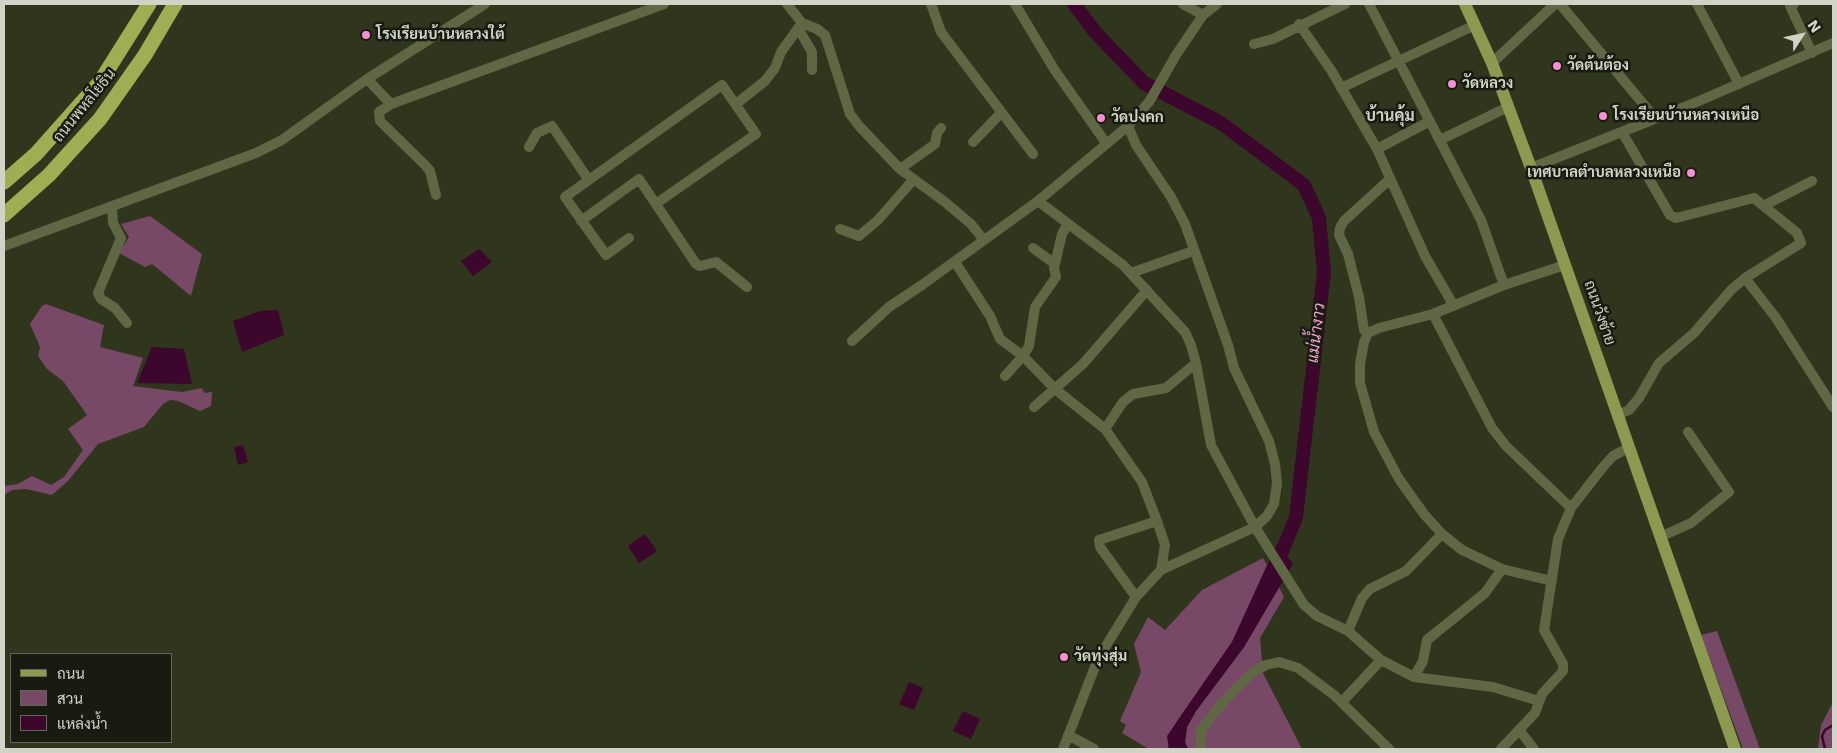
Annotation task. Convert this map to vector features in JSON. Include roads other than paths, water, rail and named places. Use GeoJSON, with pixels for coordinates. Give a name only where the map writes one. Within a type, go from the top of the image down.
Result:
{"type":"FeatureCollection","features":[{"type":"Feature","properties":{"kind":"highway","name":"ถนนพหลโยธิน"},"geometry":{"type":"LineString","coordinates":[[4,182],[36,154],[100,82],[149,4]]}},
{"type":"Feature","properties":{"kind":"highway","name":"ถนนพหลโยธิน"},"geometry":{"type":"LineString","coordinates":[[4,215],[49,175],[100,119],[145,55],[175,4]]}},
{"type":"Feature","properties":{"kind":"main road","name":"ถนนวังซ้าย"},"geometry":{"type":"LineString","coordinates":[[1465,4],[1492,63],[1531,168],[1735,749]]}},
{"type":"Feature","properties":{"kind":"street"},"geometry":{"type":"LineString","coordinates":[[4,246],[112,208],[265,149],[309,122],[367,79],[485,4]]}},
{"type":"Feature","properties":{"kind":"street"},"geometry":{"type":"LineString","coordinates":[[436,195],[430,172],[380,121],[379,112],[391,104],[664,4]]}},
{"type":"Feature","properties":{"kind":"street"},"geometry":{"type":"LineString","coordinates":[[787,4],[800,25],[812,52],[812,70]]}},
{"type":"Feature","properties":{"kind":"street"},"geometry":{"type":"LineString","coordinates":[[931,4],[941,32],[1033,154]]}},
{"type":"Feature","properties":{"kind":"street"},"geometry":{"type":"LineString","coordinates":[[1015,4],[1054,69],[1106,143]]}},
{"type":"Feature","properties":{"kind":"street"},"geometry":{"type":"LineString","coordinates":[[1183,4],[1203,15]]}},
{"type":"Feature","properties":{"kind":"street"},"geometry":{"type":"LineString","coordinates":[[852,341],[889,307],[1038,201],[1128,126],[1149,102],[1176,55],[1203,15],[1217,4]]}},
{"type":"Feature","properties":{"kind":"street"},"geometry":{"type":"LineString","coordinates":[[1254,44],[1273,39],[1299,24],[1345,4]]}},
{"type":"Feature","properties":{"kind":"street"},"geometry":{"type":"LineString","coordinates":[[1369,4],[1481,220],[1504,285]]}},
{"type":"Feature","properties":{"kind":"street"},"geometry":{"type":"LineString","coordinates":[[1492,63],[1555,4]]}},
{"type":"Feature","properties":{"kind":"street"},"geometry":{"type":"LineString","coordinates":[[1560,4],[1655,118]]}},
{"type":"Feature","properties":{"kind":"street"},"geometry":{"type":"LineString","coordinates":[[1697,4],[1739,84]]}},
{"type":"Feature","properties":{"kind":"street"},"geometry":{"type":"LineString","coordinates":[[1794,4],[1790,6],[1812,53]]}},
{"type":"Feature","properties":{"kind":"street"},"geometry":{"type":"LineString","coordinates":[[1299,24],[1341,88],[1377,149],[1424,256],[1454,306]]}},
{"type":"Feature","properties":{"kind":"street"},"geometry":{"type":"LineString","coordinates":[[736,104],[765,81],[800,25]]}},
{"type":"Feature","properties":{"kind":"street"},"geometry":{"type":"LineString","coordinates":[[800,25],[817,29],[825,35],[850,114],[900,169],[951,207],[971,224],[984,239]]}},
{"type":"Feature","properties":{"kind":"street"},"geometry":{"type":"LineString","coordinates":[[1341,88],[1475,25]]}},
{"type":"Feature","properties":{"kind":"street"},"geometry":{"type":"LineString","coordinates":[[1531,168],[1739,84],[1833,43]]}},
{"type":"Feature","properties":{"kind":"street"},"geometry":{"type":"LineString","coordinates":[[367,79],[391,104]]}},
{"type":"Feature","properties":{"kind":"street"},"geometry":{"type":"LineString","coordinates":[[630,238],[606,255],[565,197],[722,85],[756,134],[657,203]]}},
{"type":"Feature","properties":{"kind":"street"},"geometry":{"type":"LineString","coordinates":[[1440,140],[1508,107]]}},
{"type":"Feature","properties":{"kind":"street"},"geometry":{"type":"LineString","coordinates":[[972,142],[1001,113]]}},
{"type":"Feature","properties":{"kind":"street"},"geometry":{"type":"LineString","coordinates":[[1377,149],[1430,121]]}},
{"type":"Feature","properties":{"kind":"street"},"geometry":{"type":"LineString","coordinates":[[529,147],[537,133],[552,126],[588,179]]}},
{"type":"Feature","properties":{"kind":"street"},"geometry":{"type":"LineString","coordinates":[[1063,749],[1098,659],[1136,597],[1161,570],[1255,527],[1267,516],[1274,504],[1277,483],[1275,464],[1269,441],[1234,368],[1228,345],[1178,209],[1140,153],[1128,126]]}},
{"type":"Feature","properties":{"kind":"street"},"geometry":{"type":"LineString","coordinates":[[900,169],[935,144],[937,133],[941,128]]}},
{"type":"Feature","properties":{"kind":"street"},"geometry":{"type":"LineString","coordinates":[[1617,415],[1629,410],[1639,398],[1659,364],[1694,333],[1731,290],[1745,278],[1801,243],[1797,233],[1754,198],[1676,218],[1670,215],[1622,132]]}},
{"type":"Feature","properties":{"kind":"street"},"geometry":{"type":"LineString","coordinates":[[581,221],[640,178],[696,264],[700,266],[716,262],[747,287]]}},
{"type":"Feature","properties":{"kind":"street"},"geometry":{"type":"LineString","coordinates":[[1368,333],[1364,330],[1348,254],[1339,235],[1340,228],[1344,221],[1390,179]]}},
{"type":"Feature","properties":{"kind":"street"},"geometry":{"type":"LineString","coordinates":[[840,229],[859,236],[878,220],[913,180]]}},
{"type":"Feature","properties":{"kind":"street"},"geometry":{"type":"LineString","coordinates":[[1765,206],[1812,181]]}},
{"type":"Feature","properties":{"kind":"street"},"geometry":{"type":"LineString","coordinates":[[1038,201],[1131,273],[1185,332],[1192,344],[1212,445],[1255,527],[1304,605],[1316,616],[1348,631],[1381,660],[1414,677],[1493,687],[1539,701]]}},
{"type":"Feature","properties":{"kind":"street"},"geometry":{"type":"LineString","coordinates":[[112,208],[113,223],[121,238],[98,294],[101,299],[115,308],[127,323]]}},
{"type":"Feature","properties":{"kind":"street"},"geometry":{"type":"LineString","coordinates":[[1005,376],[1023,356],[1029,346],[1035,307],[1056,277],[1055,264],[1062,234],[1068,225]]}},
{"type":"Feature","properties":{"kind":"street"},"geometry":{"type":"LineString","coordinates":[[1033,248],[1055,264]]}},
{"type":"Feature","properties":{"kind":"street"},"geometry":{"type":"LineString","coordinates":[[1131,273],[1194,251]]}},
{"type":"Feature","properties":{"kind":"street"},"geometry":{"type":"LineString","coordinates":[[954,262],[990,316],[1000,339],[1023,356],[1055,389],[1105,429],[1142,482],[1165,545],[1161,570]]}},
{"type":"Feature","properties":{"kind":"street"},"geometry":{"type":"LineString","coordinates":[[1552,581],[1502,569],[1462,550],[1442,534],[1402,485],[1374,432],[1360,383],[1360,364],[1364,342],[1368,333],[1379,328],[1433,314],[1504,285],[1565,264]]}},
{"type":"Feature","properties":{"kind":"street"},"geometry":{"type":"LineString","coordinates":[[1745,278],[1776,318],[1833,407]]}},
{"type":"Feature","properties":{"kind":"street"},"geometry":{"type":"LineString","coordinates":[[1034,407],[1083,364],[1147,290]]}},
{"type":"Feature","properties":{"kind":"street"},"geometry":{"type":"LineString","coordinates":[[1433,314],[1492,428],[1506,446],[1572,508]]}},
{"type":"Feature","properties":{"kind":"street"},"geometry":{"type":"LineString","coordinates":[[1105,429],[1123,402],[1134,394],[1166,388],[1196,363]]}},
{"type":"Feature","properties":{"kind":"street"},"geometry":{"type":"LineString","coordinates":[[1660,537],[1686,526],[1729,492],[1688,432]]}},
{"type":"Feature","properties":{"kind":"street"},"geometry":{"type":"LineString","coordinates":[[1501,749],[1535,713],[1542,694],[1563,671],[1563,664],[1544,630],[1552,581],[1554,550],[1572,508],[1613,456],[1628,448]]}},
{"type":"Feature","properties":{"kind":"street"},"geometry":{"type":"LineString","coordinates":[[1136,597],[1100,547],[1099,540],[1157,521]]}},
{"type":"Feature","properties":{"kind":"street"},"geometry":{"type":"LineString","coordinates":[[1348,631],[1362,598],[1370,589],[1406,571],[1442,534]]}},
{"type":"Feature","properties":{"kind":"street"},"geometry":{"type":"LineString","coordinates":[[1414,677],[1422,661],[1427,640],[1485,593],[1502,569]]}},
{"type":"Feature","properties":{"kind":"street"},"geometry":{"type":"LineString","coordinates":[[1342,702],[1381,660]]}},
{"type":"Feature","properties":{"kind":"street"},"geometry":{"type":"LineString","coordinates":[[1201,749],[1201,730],[1223,702],[1253,672],[1266,665],[1279,662],[1298,668],[1342,702],[1389,749]]}},
{"type":"Feature","properties":{"kind":"street"},"geometry":{"type":"LineString","coordinates":[[1520,731],[1534,749]]}},
{"type":"Feature","properties":{"kind":"street"},"geometry":{"type":"LineString","coordinates":[[1068,735],[1094,749]]}},
{"type":"Feature","properties":{"kind":"water"},"geometry":{"type":"Polygon","coordinates":[[[479,249],[492,262],[473,276],[461,261],[479,249]]]}},
{"type":"Feature","properties":{"kind":"water"},"geometry":{"type":"Polygon","coordinates":[[[278,310],[284,335],[242,352],[233,321],[260,311],[278,310]]]}},
{"type":"Feature","properties":{"kind":"water"},"geometry":{"type":"Polygon","coordinates":[[[152,347],[184,349],[192,384],[137,383],[152,347]]]}},
{"type":"Feature","properties":{"kind":"water"},"geometry":{"type":"Polygon","coordinates":[[[243,445],[248,462],[238,465],[234,447],[243,445]]]}},
{"type":"Feature","properties":{"kind":"water"},"geometry":{"type":"Polygon","coordinates":[[[645,534],[657,551],[639,563],[628,546],[645,534]]]}},
{"type":"Feature","properties":{"kind":"water"},"geometry":{"type":"Polygon","coordinates":[[[1277,544],[1293,564],[1244,647],[1196,711],[1187,727],[1185,742],[1188,749],[1169,749],[1167,736],[1232,642],[1277,544]]]}},
{"type":"Feature","properties":{"kind":"water"},"geometry":{"type":"Polygon","coordinates":[[[909,682],[923,688],[914,710],[899,704],[909,682]]]}},
{"type":"Feature","properties":{"kind":"water"},"geometry":{"type":"Polygon","coordinates":[[[963,711],[980,719],[971,739],[953,731],[963,711]]]}},
{"type":"Feature","properties":{"kind":"waterway","name":"แม่น้ำงาว"},"geometry":{"type":"LineString","coordinates":[[1074,4],[1095,32],[1144,83],[1221,123],[1304,185],[1319,218],[1324,272],[1296,517],[1276,567]]}},
{"type":"Feature","properties":{"kind":"waterway"},"geometry":{"type":"LineString","coordinates":[[1825,749],[1822,736],[1825,730],[1833,725]]}},
{"type":"Feature","properties":{"kind":"place","name":"โรงเรียนบ้านหลวงใต้"},"geometry":{"type":"Point","coordinates":[366,35]}},
{"type":"Feature","properties":{"kind":"place","name":"วัดต้นต้อง"},"geometry":{"type":"Point","coordinates":[1557,66]}},
{"type":"Feature","properties":{"kind":"place","name":"วัดหลวง"},"geometry":{"type":"Point","coordinates":[1452,84]}},
{"type":"Feature","properties":{"kind":"place","name":"โรงเรียนบ้านหลวงเหนือ"},"geometry":{"type":"Point","coordinates":[1603,116]}},
{"type":"Feature","properties":{"kind":"place","name":"วัดปงคก"},"geometry":{"type":"Point","coordinates":[1101,118]}},
{"type":"Feature","properties":{"kind":"place","name":"เทศบาลตำบลหลวงเหนือ"},"geometry":{"type":"Point","coordinates":[1691,173]}},
{"type":"Feature","properties":{"kind":"place","name":"วัดทุ่งสุ่ม"},"geometry":{"type":"Point","coordinates":[1064,657]}},
{"type":"Feature","properties":{"kind":"district","name":"บ้านคุ้ม"},"geometry":{"type":"Point","coordinates":[1390,117]}}]}
